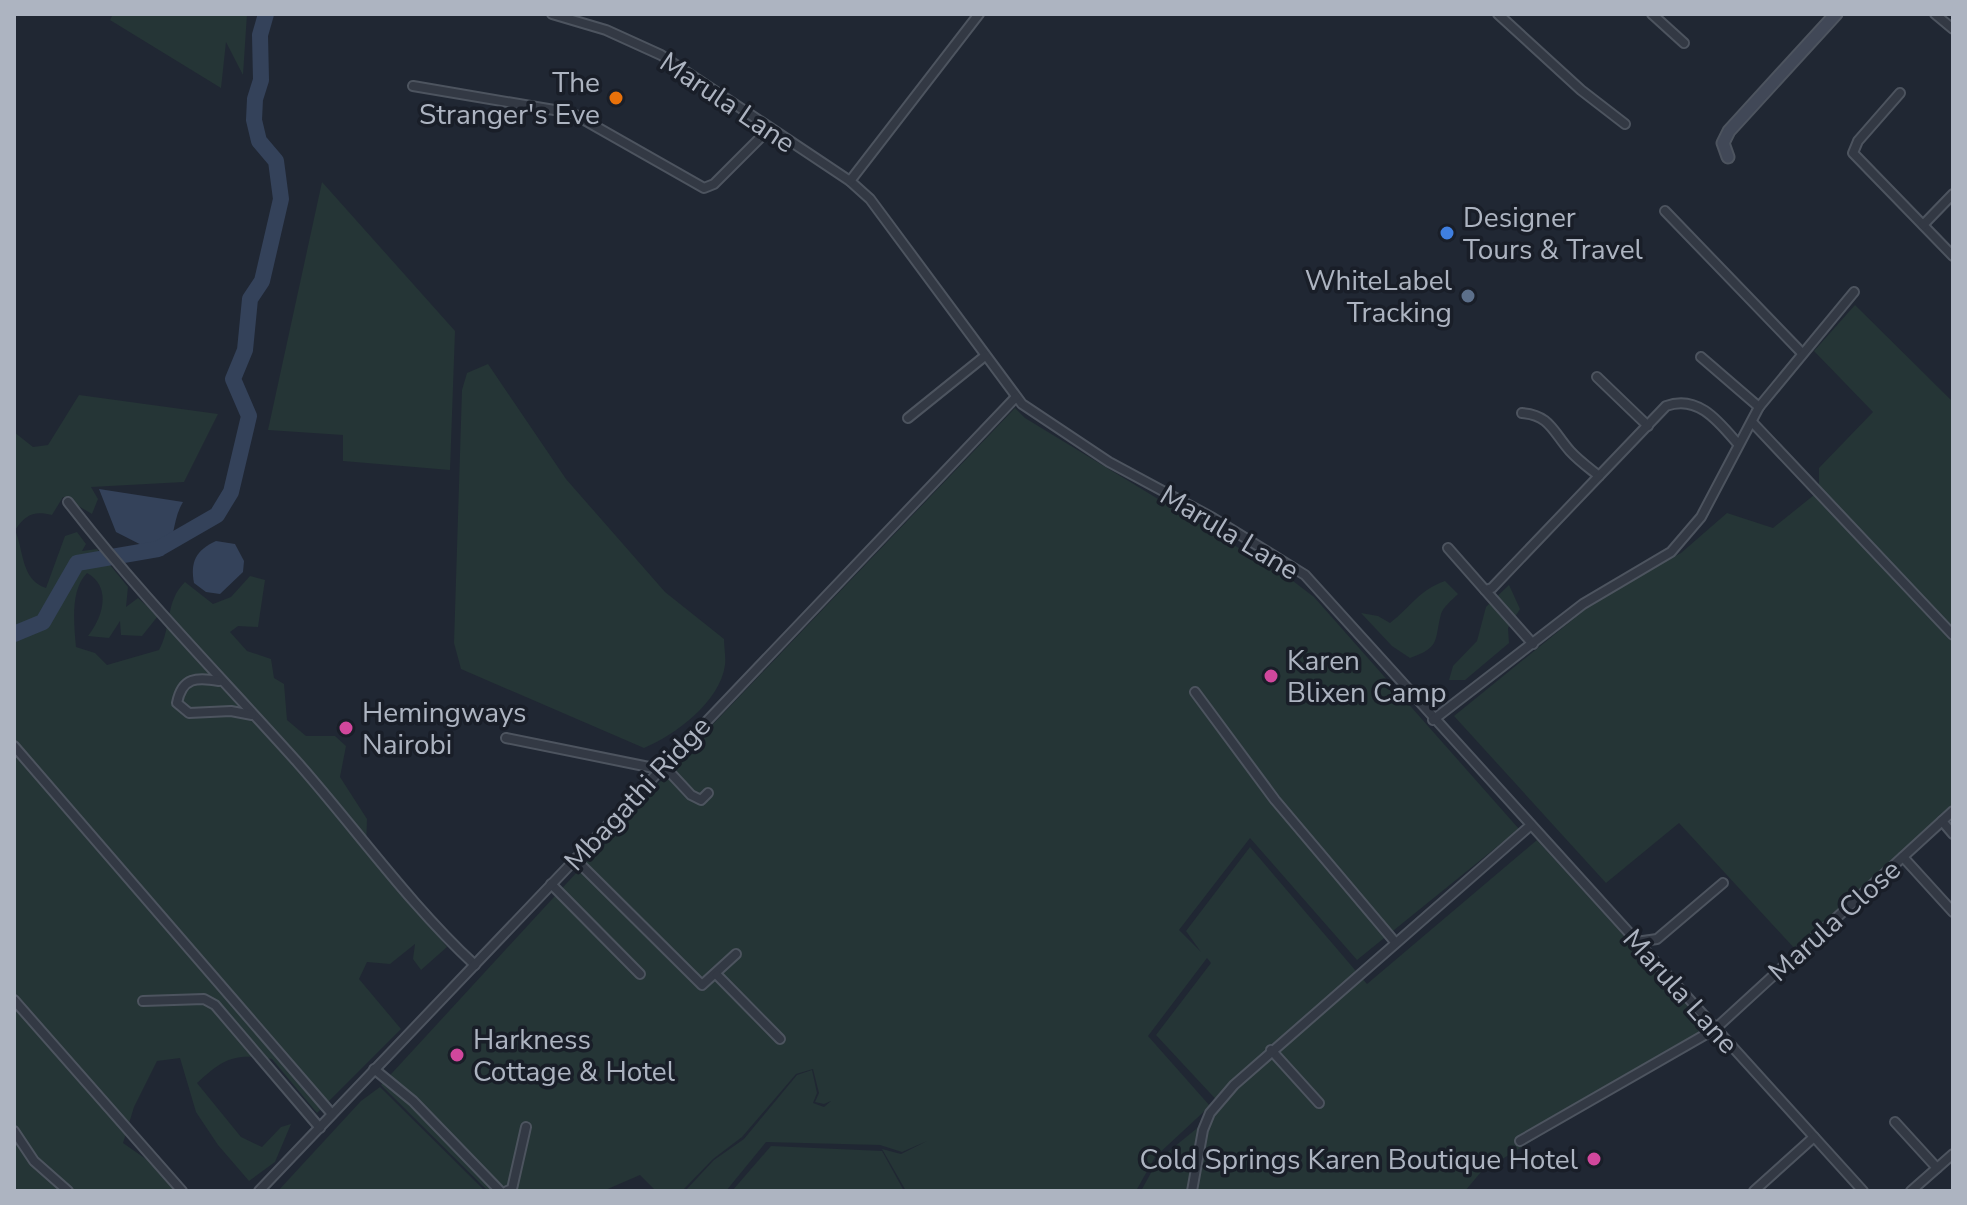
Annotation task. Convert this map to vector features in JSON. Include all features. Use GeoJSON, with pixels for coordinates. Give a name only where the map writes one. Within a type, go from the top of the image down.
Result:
{"type":"FeatureCollection","features":[{"type":"Feature","properties":{"kind":"street","name":"Marula Lane"},"geometry":{"type":"LineString","coordinates":[[552,14],[618,34],[661,55],[850,181],[870,199],[1016,397],[1109,462],[1213,518],[1305,575],[1433,720],[1863,1191]]}},
{"type":"Feature","properties":{"kind":"street"},"geometry":{"type":"LineString","coordinates":[[850,181],[979,14]]}},
{"type":"Feature","properties":{"kind":"street"},"geometry":{"type":"LineString","coordinates":[[1498,14],[1581,90],[1625,124]]}},
{"type":"Feature","properties":{"kind":"street"},"geometry":{"type":"LineString","coordinates":[[1652,14],[1684,43]]}},
{"type":"Feature","properties":{"kind":"street"},"geometry":{"type":"LineString","coordinates":[[1728,157],[1723,143],[1729,131],[1836,14]]}},
{"type":"Feature","properties":{"kind":"street"},"geometry":{"type":"LineString","coordinates":[[1935,14],[1953,29]]}},
{"type":"Feature","properties":{"kind":"street"},"geometry":{"type":"LineString","coordinates":[[413,86],[572,113],[704,188],[714,184],[769,129]]}},
{"type":"Feature","properties":{"kind":"street"},"geometry":{"type":"LineString","coordinates":[[1900,93],[1858,141],[1853,153],[1953,256]]}},
{"type":"Feature","properties":{"kind":"street"},"geometry":{"type":"LineString","coordinates":[[1923,225],[1953,194]]}},
{"type":"Feature","properties":{"kind":"street"},"geometry":{"type":"LineString","coordinates":[[1665,211],[1801,352]]}},
{"type":"Feature","properties":{"kind":"street"},"geometry":{"type":"LineString","coordinates":[[1433,720],[1583,604],[1671,552],[1701,517],[1759,407],[1801,352],[1854,292]]}},
{"type":"Feature","properties":{"kind":"street"},"geometry":{"type":"LineString","coordinates":[[908,418],[985,356]]}},
{"type":"Feature","properties":{"kind":"street"},"geometry":{"type":"LineString","coordinates":[[1701,357],[1759,407]]}},
{"type":"Feature","properties":{"kind":"street"},"geometry":{"type":"LineString","coordinates":[[1597,377],[1648,426]]}},
{"type":"Feature","properties":{"kind":"street","name":"Mbagathi Ridge"},"geometry":{"type":"LineString","coordinates":[[259,1191],[1016,397]]}},
{"type":"Feature","properties":{"kind":"street"},"geometry":{"type":"LineString","coordinates":[[1485,590],[1492,588],[1666,406],[1679,401],[1691,402],[1715,419],[1738,444]]}},
{"type":"Feature","properties":{"kind":"street"},"geometry":{"type":"LineString","coordinates":[[1522,413],[1538,414],[1551,424],[1572,453],[1599,476]]}},
{"type":"Feature","properties":{"kind":"street"},"geometry":{"type":"LineString","coordinates":[[1752,422],[1953,635]]}},
{"type":"Feature","properties":{"kind":"street"},"geometry":{"type":"LineString","coordinates":[[68,502],[220,681],[297,761],[441,931],[475,965]]}},
{"type":"Feature","properties":{"kind":"street"},"geometry":{"type":"LineString","coordinates":[[1448,548],[1533,644]]}},
{"type":"Feature","properties":{"kind":"street"},"geometry":{"type":"LineString","coordinates":[[220,681],[198,678],[187,681],[180,689],[177,703],[189,713],[231,711],[252,715]]}},
{"type":"Feature","properties":{"kind":"street"},"geometry":{"type":"LineString","coordinates":[[1195,692],[1275,800],[1395,942]]}},
{"type":"Feature","properties":{"kind":"street"},"geometry":{"type":"LineString","coordinates":[[506,738],[661,767],[691,795],[701,800],[708,793]]}},
{"type":"Feature","properties":{"kind":"street"},"geometry":{"type":"LineString","coordinates":[[14,746],[332,1114]]}},
{"type":"Feature","properties":{"kind":"street","name":"Marula Close"},"geometry":{"type":"LineString","coordinates":[[1520,1141],[1715,1029],[1953,811]]}},
{"type":"Feature","properties":{"kind":"street"},"geometry":{"type":"LineString","coordinates":[[1942,821],[1953,834]]}},
{"type":"Feature","properties":{"kind":"street"},"geometry":{"type":"LineString","coordinates":[[1192,1191],[1198,1148],[1210,1113],[1234,1085],[1531,825]]}},
{"type":"Feature","properties":{"kind":"street"},"geometry":{"type":"LineString","coordinates":[[1903,857],[1953,912]]}},
{"type":"Feature","properties":{"kind":"street"},"geometry":{"type":"LineString","coordinates":[[575,859],[702,985],[717,975],[736,954]]}},
{"type":"Feature","properties":{"kind":"street"},"geometry":{"type":"LineString","coordinates":[[1636,942],[1657,939],[1723,883]]}},
{"type":"Feature","properties":{"kind":"street"},"geometry":{"type":"LineString","coordinates":[[551,884],[640,974]]}},
{"type":"Feature","properties":{"kind":"street"},"geometry":{"type":"LineString","coordinates":[[717,975],[780,1039]]}},
{"type":"Feature","properties":{"kind":"street"},"geometry":{"type":"LineString","coordinates":[[143,1001],[204,999],[215,1005],[320,1128]]}},
{"type":"Feature","properties":{"kind":"street"},"geometry":{"type":"LineString","coordinates":[[14,1000],[182,1191]]}},
{"type":"Feature","properties":{"kind":"street"},"geometry":{"type":"LineString","coordinates":[[1271,1050],[1319,1103]]}},
{"type":"Feature","properties":{"kind":"street"},"geometry":{"type":"LineString","coordinates":[[374,1069],[413,1101],[500,1191]]}},
{"type":"Feature","properties":{"kind":"street"},"geometry":{"type":"LineString","coordinates":[[1895,1122],[1937,1168]]}},
{"type":"Feature","properties":{"kind":"street"},"geometry":{"type":"LineString","coordinates":[[507,1191],[512,1189],[517,1179],[526,1127]]}},
{"type":"Feature","properties":{"kind":"street"},"geometry":{"type":"LineString","coordinates":[[14,1131],[34,1161],[68,1191]]}},
{"type":"Feature","properties":{"kind":"street"},"geometry":{"type":"LineString","coordinates":[[1754,1191],[1814,1137]]}},
{"type":"Feature","properties":{"kind":"street"},"geometry":{"type":"LineString","coordinates":[[1911,1191],[1953,1154]]}},
{"type":"Feature","properties":{"kind":"shaded area"},"geometry":{"type":"Polygon","coordinates":[[[113,14],[247,14],[243,75],[226,42],[221,88],[110,20],[113,14]]]}},
{"type":"Feature","properties":{"kind":"shaded area"},"geometry":{"type":"Polygon","coordinates":[[[322,182],[455,331],[450,470],[343,461],[343,435],[268,430],[322,182]]]}},
{"type":"Feature","properties":{"kind":"shaded area"},"geometry":{"type":"Polygon","coordinates":[[[1855,305],[1953,402],[1953,807],[1796,950],[1679,823],[1606,883],[1454,716],[1587,608],[1638,575],[1681,553],[1727,513],[1773,528],[1819,491],[1819,468],[1873,412],[1814,351],[1855,305]]]}},
{"type":"Feature","properties":{"kind":"shaded area"},"geometry":{"type":"Polygon","coordinates":[[[488,364],[566,479],[665,592],[724,639],[725,665],[715,692],[682,726],[644,748],[461,669],[454,643],[462,390],[467,373],[488,364]]]}},
{"type":"Feature","properties":{"kind":"shaded area"},"geometry":{"type":"Polygon","coordinates":[[[79,395],[218,414],[184,482],[91,487],[98,499],[92,514],[63,497],[52,515],[30,515],[15,530],[24,564],[38,584],[46,588],[65,536],[77,532],[86,544],[82,551],[97,549],[128,587],[126,607],[138,598],[158,616],[142,636],[121,635],[120,621],[109,638],[88,636],[101,611],[102,594],[95,579],[87,573],[76,598],[76,647],[95,653],[107,665],[159,650],[174,597],[185,582],[213,604],[231,597],[250,576],[265,580],[258,627],[238,626],[230,632],[247,651],[271,659],[274,678],[284,684],[287,720],[306,736],[335,736],[346,746],[340,777],[367,819],[366,849],[447,947],[421,970],[413,959],[415,944],[390,964],[367,962],[359,979],[401,1029],[317,1113],[272,1059],[231,1059],[197,1083],[241,1137],[262,1147],[281,1127],[291,1124],[275,1162],[249,1181],[218,1145],[196,1112],[180,1058],[157,1061],[134,1107],[123,1143],[153,1164],[175,1191],[14,1191],[14,432],[33,447],[48,445],[79,395]]]}},
{"type":"Feature","properties":{"kind":"shaded area"},"geometry":{"type":"Polygon","coordinates":[[[1015,408],[1025,418],[1293,581],[1314,597],[1519,829],[1357,960],[1250,838],[1179,930],[1201,952],[1186,931],[1250,847],[1367,984],[1537,840],[1711,1032],[1481,1172],[1465,1191],[1141,1191],[1158,1160],[1223,1107],[1156,1035],[1211,963],[1207,958],[1148,1036],[1210,1106],[1155,1157],[1136,1191],[906,1191],[882,1149],[901,1154],[927,1141],[902,1152],[880,1145],[766,1142],[726,1191],[685,1191],[714,1160],[744,1139],[797,1075],[812,1070],[817,1093],[813,1103],[824,1107],[831,1101],[824,1104],[815,1102],[819,1093],[813,1069],[796,1074],[742,1137],[713,1159],[682,1191],[656,1191],[640,1175],[603,1191],[488,1191],[381,1085],[717,720],[1015,408]]]}},
{"type":"Feature","properties":{"kind":"shaded area"},"geometry":{"type":"Polygon","coordinates":[[[1445,581],[1458,594],[1442,611],[1432,646],[1410,658],[1392,646],[1361,613],[1378,616],[1390,623],[1422,594],[1445,581]]]}},
{"type":"Feature","properties":{"kind":"shaded area"},"geometry":{"type":"Polygon","coordinates":[[[1509,585],[1520,609],[1508,628],[1509,643],[1465,680],[1449,680],[1453,666],[1477,641],[1486,607],[1509,585]]]}},
{"type":"Feature","properties":{"kind":"shaded area"},"geometry":{"type":"Polygon","coordinates":[[[380,1087],[485,1191],[278,1191],[361,1101],[380,1087]]]}},
{"type":"Feature","properties":{"kind":"shaded area"},"geometry":{"type":"Polygon","coordinates":[[[771,1146],[882,1151],[904,1191],[732,1191],[771,1146]]]}},
{"type":"Feature","properties":{"kind":"water"},"geometry":{"type":"Polygon","coordinates":[[[99,489],[183,502],[163,556],[116,532],[99,489]]]}},
{"type":"Feature","properties":{"kind":"water"},"geometry":{"type":"Polygon","coordinates":[[[216,541],[235,544],[244,561],[243,572],[220,594],[206,592],[194,583],[193,576],[199,553],[216,541]]]}},
{"type":"Feature","properties":{"kind":"waterway"},"geometry":{"type":"LineString","coordinates":[[14,634],[43,622],[77,563],[158,549],[217,515],[231,492],[249,416],[233,379],[245,350],[250,299],[262,281],[281,199],[276,161],[259,141],[254,120],[255,99],[261,80],[260,35],[266,14]]}},
{"type":"Feature","properties":{"kind":"place","name":"The Stranger's Eve"},"geometry":{"type":"Point","coordinates":[616,98]}},
{"type":"Feature","properties":{"kind":"place","name":"Designer Tours & Travel"},"geometry":{"type":"Point","coordinates":[1447,233]}},
{"type":"Feature","properties":{"kind":"place","name":"WhiteLabel Tracking"},"geometry":{"type":"Point","coordinates":[1468,296]}},
{"type":"Feature","properties":{"kind":"place","name":"Karen Blixen Camp"},"geometry":{"type":"Point","coordinates":[1271,676]}},
{"type":"Feature","properties":{"kind":"place","name":"Hemingways Nairobi"},"geometry":{"type":"Point","coordinates":[346,728]}},
{"type":"Feature","properties":{"kind":"place","name":"Harkness Cottage & Hotel"},"geometry":{"type":"Point","coordinates":[457,1055]}},
{"type":"Feature","properties":{"kind":"place","name":"Cold Springs Karen Boutique Hotel"},"geometry":{"type":"Point","coordinates":[1594,1159]}}]}
